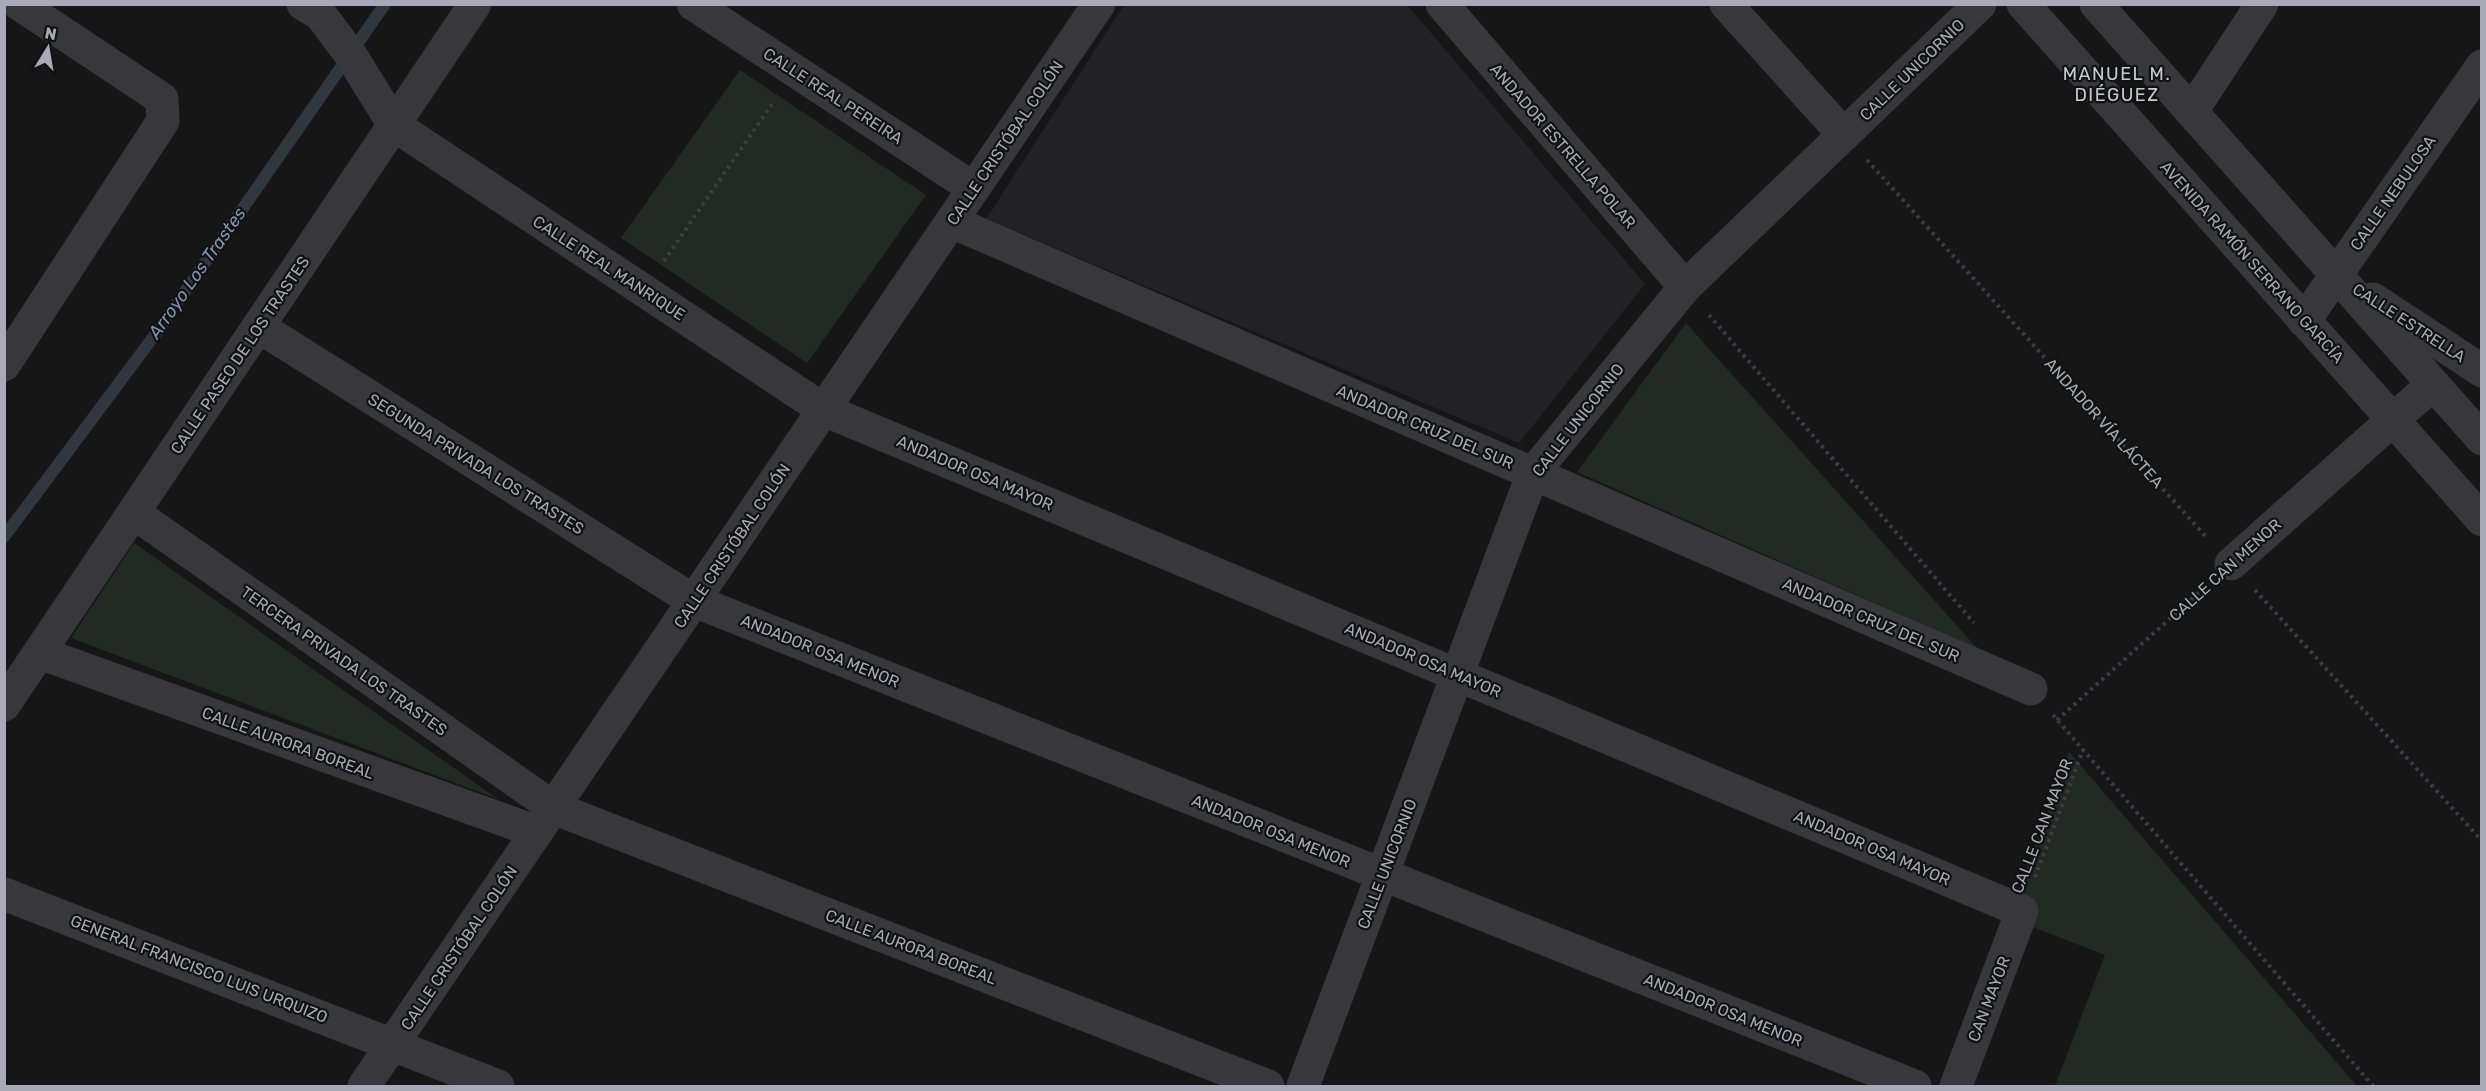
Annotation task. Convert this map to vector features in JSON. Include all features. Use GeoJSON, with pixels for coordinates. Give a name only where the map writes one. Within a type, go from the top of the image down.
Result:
{"type":"FeatureCollection","features":[{"type":"Feature","properties":{"kind":"street"},"geometry":{"type":"LineString","coordinates":[[4,365],[164,121],[162,99],[19,4]]}},
{"type":"Feature","properties":{"kind":"street","name":"CALLE PASEO DE LOS TRASTES"},"geometry":{"type":"LineString","coordinates":[[4,705],[475,4]]}},
{"type":"Feature","properties":{"kind":"street","name":"CALLE REAL PEREIRA"},"geometry":{"type":"LineString","coordinates":[[693,4],[973,188]]}},
{"type":"Feature","properties":{"kind":"street","name":"CALLE CRISTÓBAL COLÓN"},"geometry":{"type":"LineString","coordinates":[[364,1086],[1099,4]]}},
{"type":"Feature","properties":{"kind":"street","name":"ANDADOR ESTRELLA POLAR"},"geometry":{"type":"LineString","coordinates":[[1442,4],[1685,287]]}},
{"type":"Feature","properties":{"kind":"street"},"geometry":{"type":"LineString","coordinates":[[1726,4],[1844,135]]}},
{"type":"Feature","properties":{"kind":"street","name":"CALLE UNICORNIO"},"geometry":{"type":"LineString","coordinates":[[1303,1086],[1533,473],[1685,287],[1980,4]]}},
{"type":"Feature","properties":{"kind":"street","name":"AVENIDA RAMÓN SERRANO GARCÍA"},"geometry":{"type":"LineString","coordinates":[[2023,4],[2481,520]]}},
{"type":"Feature","properties":{"kind":"street"},"geometry":{"type":"LineString","coordinates":[[2096,4],[2481,439]]}},
{"type":"Feature","properties":{"kind":"street"},"geometry":{"type":"LineString","coordinates":[[2192,111],[2262,4]]}},
{"type":"Feature","properties":{"kind":"street"},"geometry":{"type":"LineString","coordinates":[[316,8],[350,54],[394,126]]}},
{"type":"Feature","properties":{"kind":"street","name":"CALLE NEBULOSA"},"geometry":{"type":"LineString","coordinates":[[2304,321],[2336,276],[2470,107],[2481,66]]}},
{"type":"Feature","properties":{"kind":"street","name":"CALLE REAL MANRIQUE"},"geometry":{"type":"LineString","coordinates":[[394,126],[824,410]]}},
{"type":"Feature","properties":{"kind":"street","name":"ANDADOR CRUZ DEL SUR"},"geometry":{"type":"LineString","coordinates":[[952,222],[2031,689]]}},
{"type":"Feature","properties":{"kind":"street","name":"CALLE ESTRELLA"},"geometry":{"type":"LineString","coordinates":[[2336,276],[2481,371]]}},
{"type":"Feature","properties":{"kind":"street","name":"SEGUNDA PRIVADA LOS TRASTES"},"geometry":{"type":"LineString","coordinates":[[259,327],[694,601]]}},
{"type":"Feature","properties":{"kind":"street","name":"CALLE CAN MENOR"},"geometry":{"type":"LineString","coordinates":[[2231,564],[2433,384]]}},
{"type":"Feature","properties":{"kind":"street","name":"ANDADOR OSA MAYOR"},"geometry":{"type":"LineString","coordinates":[[824,410],[2022,911]]}},
{"type":"Feature","properties":{"kind":"street","name":"TERCERA PRIVADA LOS TRASTES"},"geometry":{"type":"LineString","coordinates":[[134,513],[545,820]]}},
{"type":"Feature","properties":{"kind":"street","name":"ANDADOR OSA MENOR"},"geometry":{"type":"LineString","coordinates":[[694,601],[1915,1086]]}},
{"type":"Feature","properties":{"kind":"street","name":"CALLE AURORA BOREAL"},"geometry":{"type":"LineString","coordinates":[[40,653],[545,820],[1268,1086]]}},
{"type":"Feature","properties":{"kind":"street","name":"GENERAL FRANCISCO LUIS URQUIZO"},"geometry":{"type":"LineString","coordinates":[[4,894],[498,1086]]}},
{"type":"Feature","properties":{"kind":"street","name":"CAN MAYOR"},"geometry":{"type":"LineString","coordinates":[[1956,1086],[2022,911]]}},
{"type":"Feature","properties":{"kind":"path"},"geometry":{"type":"LineString","coordinates":[[643,290],[795,71]]}},
{"type":"Feature","properties":{"kind":"path","name":"ANDADOR VÍA LÁCTEA"},"geometry":{"type":"LineString","coordinates":[[1844,135],[2481,841]]}},
{"type":"Feature","properties":{"kind":"path","name":"CALLE CAN MENOR"},"geometry":{"type":"LineString","coordinates":[[2057,720],[2231,564]]}},
{"type":"Feature","properties":{"kind":"path","name":"CALLE CAN MAYOR"},"geometry":{"type":"LineString","coordinates":[[2022,911],[2083,750]]}},
{"type":"Feature","properties":{"kind":"shaded area"},"geometry":{"type":"Polygon","coordinates":[[[1124,5],[1407,5],[1645,284],[1519,443],[986,219],[1124,5]]]}},
{"type":"Feature","properties":{"kind":"shaded area"},"geometry":{"type":"Polygon","coordinates":[[[740,70],[926,195],[807,363],[621,238],[740,70]]]}},
{"type":"Feature","properties":{"kind":"shaded area"},"geometry":{"type":"Polygon","coordinates":[[[1686,323],[1977,648],[1577,472],[1686,323]]]}},
{"type":"Feature","properties":{"kind":"shaded area"},"geometry":{"type":"Polygon","coordinates":[[[134,543],[498,799],[71,638],[134,543]]]}},
{"type":"Feature","properties":{"kind":"shaded area"},"geometry":{"type":"Polygon","coordinates":[[[2069,752],[2357,1086],[2055,1086],[2105,955],[2009,918],[2069,752]]]}},
{"type":"Feature","properties":{"kind":"waterway","name":"Arroyo Los Trastes"},"geometry":{"type":"LineString","coordinates":[[4,537],[154,336],[385,4]]}},
{"type":"Feature","properties":{"kind":"district","name":"MANUEL M. DIÉGUEZ"},"geometry":{"type":"Point","coordinates":[2117,84]}}]}
